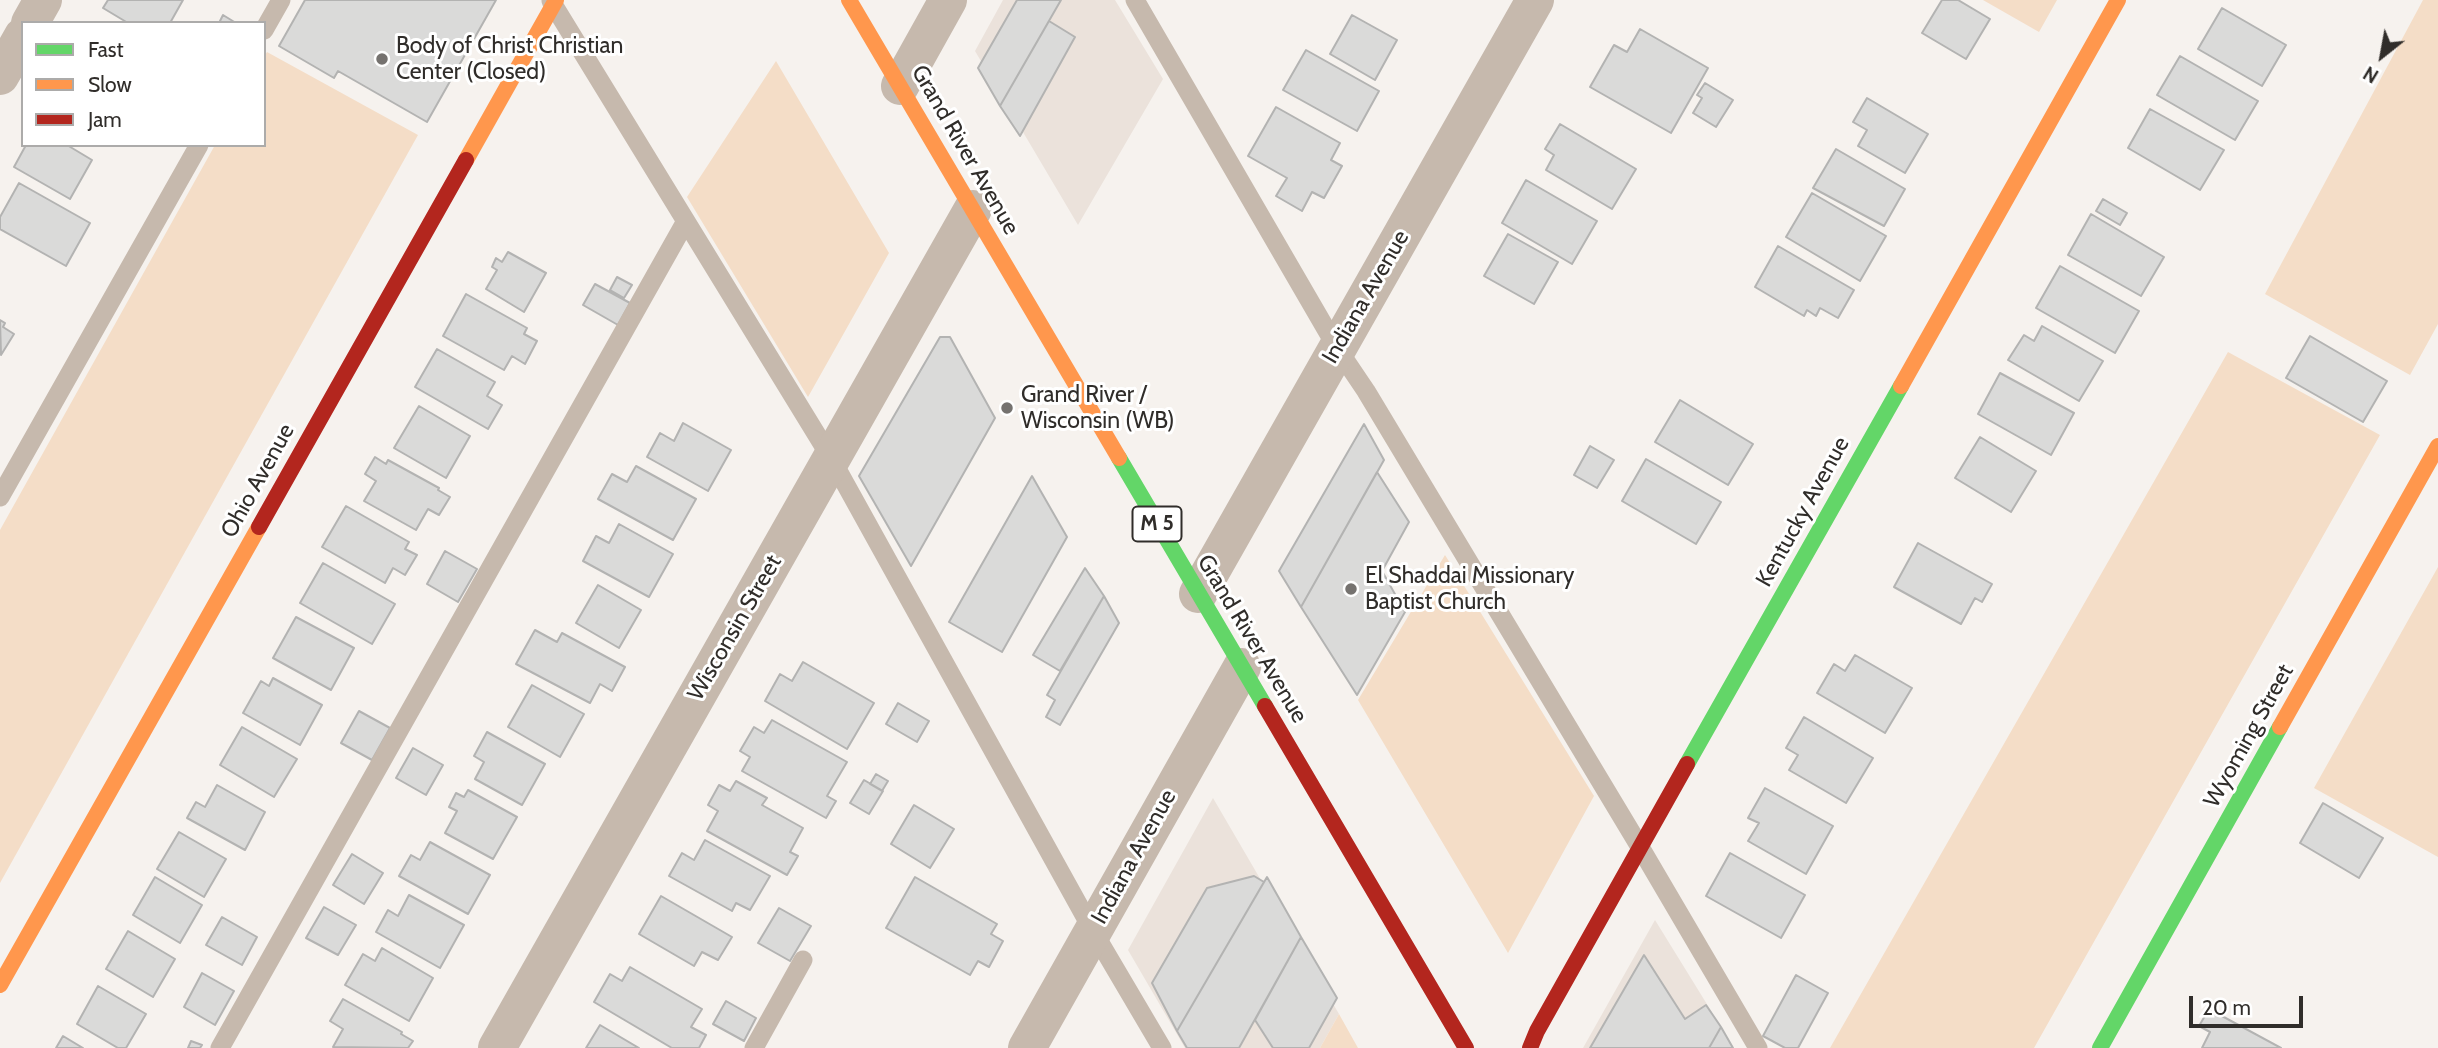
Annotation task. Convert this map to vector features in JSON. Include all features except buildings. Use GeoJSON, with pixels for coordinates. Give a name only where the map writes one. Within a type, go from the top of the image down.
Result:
{"type":"FeatureCollection","features":[{"type":"Feature","properties":{"kind":"street"},"geometry":{"type":"LineString","coordinates":[[31,21],[43,0]]}},
{"type":"Feature","properties":{"kind":"street","name":"Grand River Avenue"},"geometry":{"type":"LineString","coordinates":[[849,0],[1466,1048]]}},
{"type":"Feature","properties":{"kind":"street"},"geometry":{"type":"LineString","coordinates":[[900,86],[948,0]]}},
{"type":"Feature","properties":{"kind":"street","name":"Indiana Avenue"},"geometry":{"type":"LineString","coordinates":[[1198,594],[1535,0]]}},
{"type":"Feature","properties":{"kind":"street","name":"Kentucky Avenue"},"geometry":{"type":"LineString","coordinates":[[1530,1048],[1640,847],[2118,0]]}},
{"type":"Feature","properties":{"kind":"street","name":"Ohio Avenue"},"geometry":{"type":"LineString","coordinates":[[0,985],[553,2]]}},
{"type":"Feature","properties":{"kind":"street"},"geometry":{"type":"LineString","coordinates":[[0,76],[21,39]]}},
{"type":"Feature","properties":{"kind":"street","name":"Wisconsin Street"},"geometry":{"type":"LineString","coordinates":[[497,1048],[973,209]]}},
{"type":"Feature","properties":{"kind":"street","name":"Wyoming Street"},"geometry":{"type":"LineString","coordinates":[[2100,1048],[2438,446]]}},
{"type":"Feature","properties":{"kind":"street","name":"Indiana Avenue"},"geometry":{"type":"LineString","coordinates":[[1027,1048],[1242,667]]}},
{"type":"Feature","properties":{"kind":"lane"},"geometry":{"type":"LineString","coordinates":[[266,26],[281,0]]}},
{"type":"Feature","properties":{"kind":"lane"},"geometry":{"type":"LineString","coordinates":[[1135,0],[1336,348],[1366,391],[1758,1048]]}},
{"type":"Feature","properties":{"kind":"lane"},"geometry":{"type":"LineString","coordinates":[[553,2],[831,458],[1093,931],[1162,1048]]}},
{"type":"Feature","properties":{"kind":"lane"},"geometry":{"type":"LineString","coordinates":[[0,497],[198,147]]}},
{"type":"Feature","properties":{"kind":"lane"},"geometry":{"type":"LineString","coordinates":[[220,1048],[685,221]]}},
{"type":"Feature","properties":{"kind":"lane"},"geometry":{"type":"LineString","coordinates":[[754,1048],[803,960]]}},
{"type":"Feature","properties":{"kind":"shaded area"},"geometry":{"type":"Polygon","coordinates":[[[1003,0],[1115,0],[1163,79],[1078,225],[975,51],[1003,0]]]}},
{"type":"Feature","properties":{"kind":"shaded area"},"geometry":{"type":"Polygon","coordinates":[[[1983,0],[2057,0],[2039,32],[1983,0]]]}},
{"type":"Feature","properties":{"kind":"shaded area"},"geometry":{"type":"Polygon","coordinates":[[[2423,0],[2438,0],[2438,324],[2410,375],[2265,294],[2423,0]]]}},
{"type":"Feature","properties":{"kind":"shaded area"},"geometry":{"type":"Polygon","coordinates":[[[266,54],[418,135],[0,883],[0,530],[214,147],[266,147],[266,54]]]}},
{"type":"Feature","properties":{"kind":"shaded area"},"geometry":{"type":"Polygon","coordinates":[[[776,61],[889,253],[808,397],[687,197],[776,61]]]}},
{"type":"Feature","properties":{"kind":"shaded area"},"geometry":{"type":"Polygon","coordinates":[[[2228,352],[2380,435],[2034,1048],[1830,1048],[2228,352]]]}},
{"type":"Feature","properties":{"kind":"shaded area"},"geometry":{"type":"Polygon","coordinates":[[[1445,555],[1594,796],[1508,953],[1358,700],[1445,555]]]}},
{"type":"Feature","properties":{"kind":"shaded area"},"geometry":{"type":"Polygon","coordinates":[[[2438,567],[2438,857],[2314,788],[2438,567]]]}},
{"type":"Feature","properties":{"kind":"shaded area"},"geometry":{"type":"Polygon","coordinates":[[[1213,798],[1339,1014],[1320,1048],[1185,1048],[1128,950],[1213,798]]]}},
{"type":"Feature","properties":{"kind":"shaded area"},"geometry":{"type":"Polygon","coordinates":[[[1655,920],[1734,1048],[1583,1048],[1655,920]]]}},
{"type":"Feature","properties":{"kind":"shaded area"},"geometry":{"type":"Polygon","coordinates":[[[1339,1014],[1358,1048],[1320,1048],[1339,1014]]]}},
{"type":"Feature","properties":{"kind":"traffic: fast"},"geometry":{"type":"LineString","coordinates":[[1687,764],[1901,386]]}},
{"type":"Feature","properties":{"kind":"traffic: fast"},"geometry":{"type":"LineString","coordinates":[[1119,458],[1265,706]]}},
{"type":"Feature","properties":{"kind":"traffic: fast"},"geometry":{"type":"LineString","coordinates":[[2100,1048],[2280,727]]}},
{"type":"Feature","properties":{"kind":"traffic: slow"},"geometry":{"type":"LineString","coordinates":[[466,160],[556,0]]}},
{"type":"Feature","properties":{"kind":"traffic: slow"},"geometry":{"type":"LineString","coordinates":[[849,0],[1119,458]]}},
{"type":"Feature","properties":{"kind":"traffic: slow"},"geometry":{"type":"LineString","coordinates":[[1901,386],[2118,0]]}},
{"type":"Feature","properties":{"kind":"traffic: slow"},"geometry":{"type":"LineString","coordinates":[[2280,727],[2438,446]]}},
{"type":"Feature","properties":{"kind":"traffic: slow"},"geometry":{"type":"LineString","coordinates":[[0,985],[259,527]]}},
{"type":"Feature","properties":{"kind":"traffic: jam"},"geometry":{"type":"LineString","coordinates":[[259,527],[466,160]]}},
{"type":"Feature","properties":{"kind":"traffic: jam"},"geometry":{"type":"LineString","coordinates":[[1265,706],[1466,1048]]}},
{"type":"Feature","properties":{"kind":"traffic: jam"},"geometry":{"type":"LineString","coordinates":[[1530,1048],[1687,764]]}},
{"type":"Feature","properties":{"kind":"place","name":"Body of Christ Christian Center (Closed)"},"geometry":{"type":"Point","coordinates":[382,59]}},
{"type":"Feature","properties":{"kind":"place","name":"Grand River / Wisconsin (WB)"},"geometry":{"type":"Point","coordinates":[1007,408]}},
{"type":"Feature","properties":{"kind":"place","name":"El Shaddai Missionary Baptist Church"},"geometry":{"type":"Point","coordinates":[1351,589]}}]}
